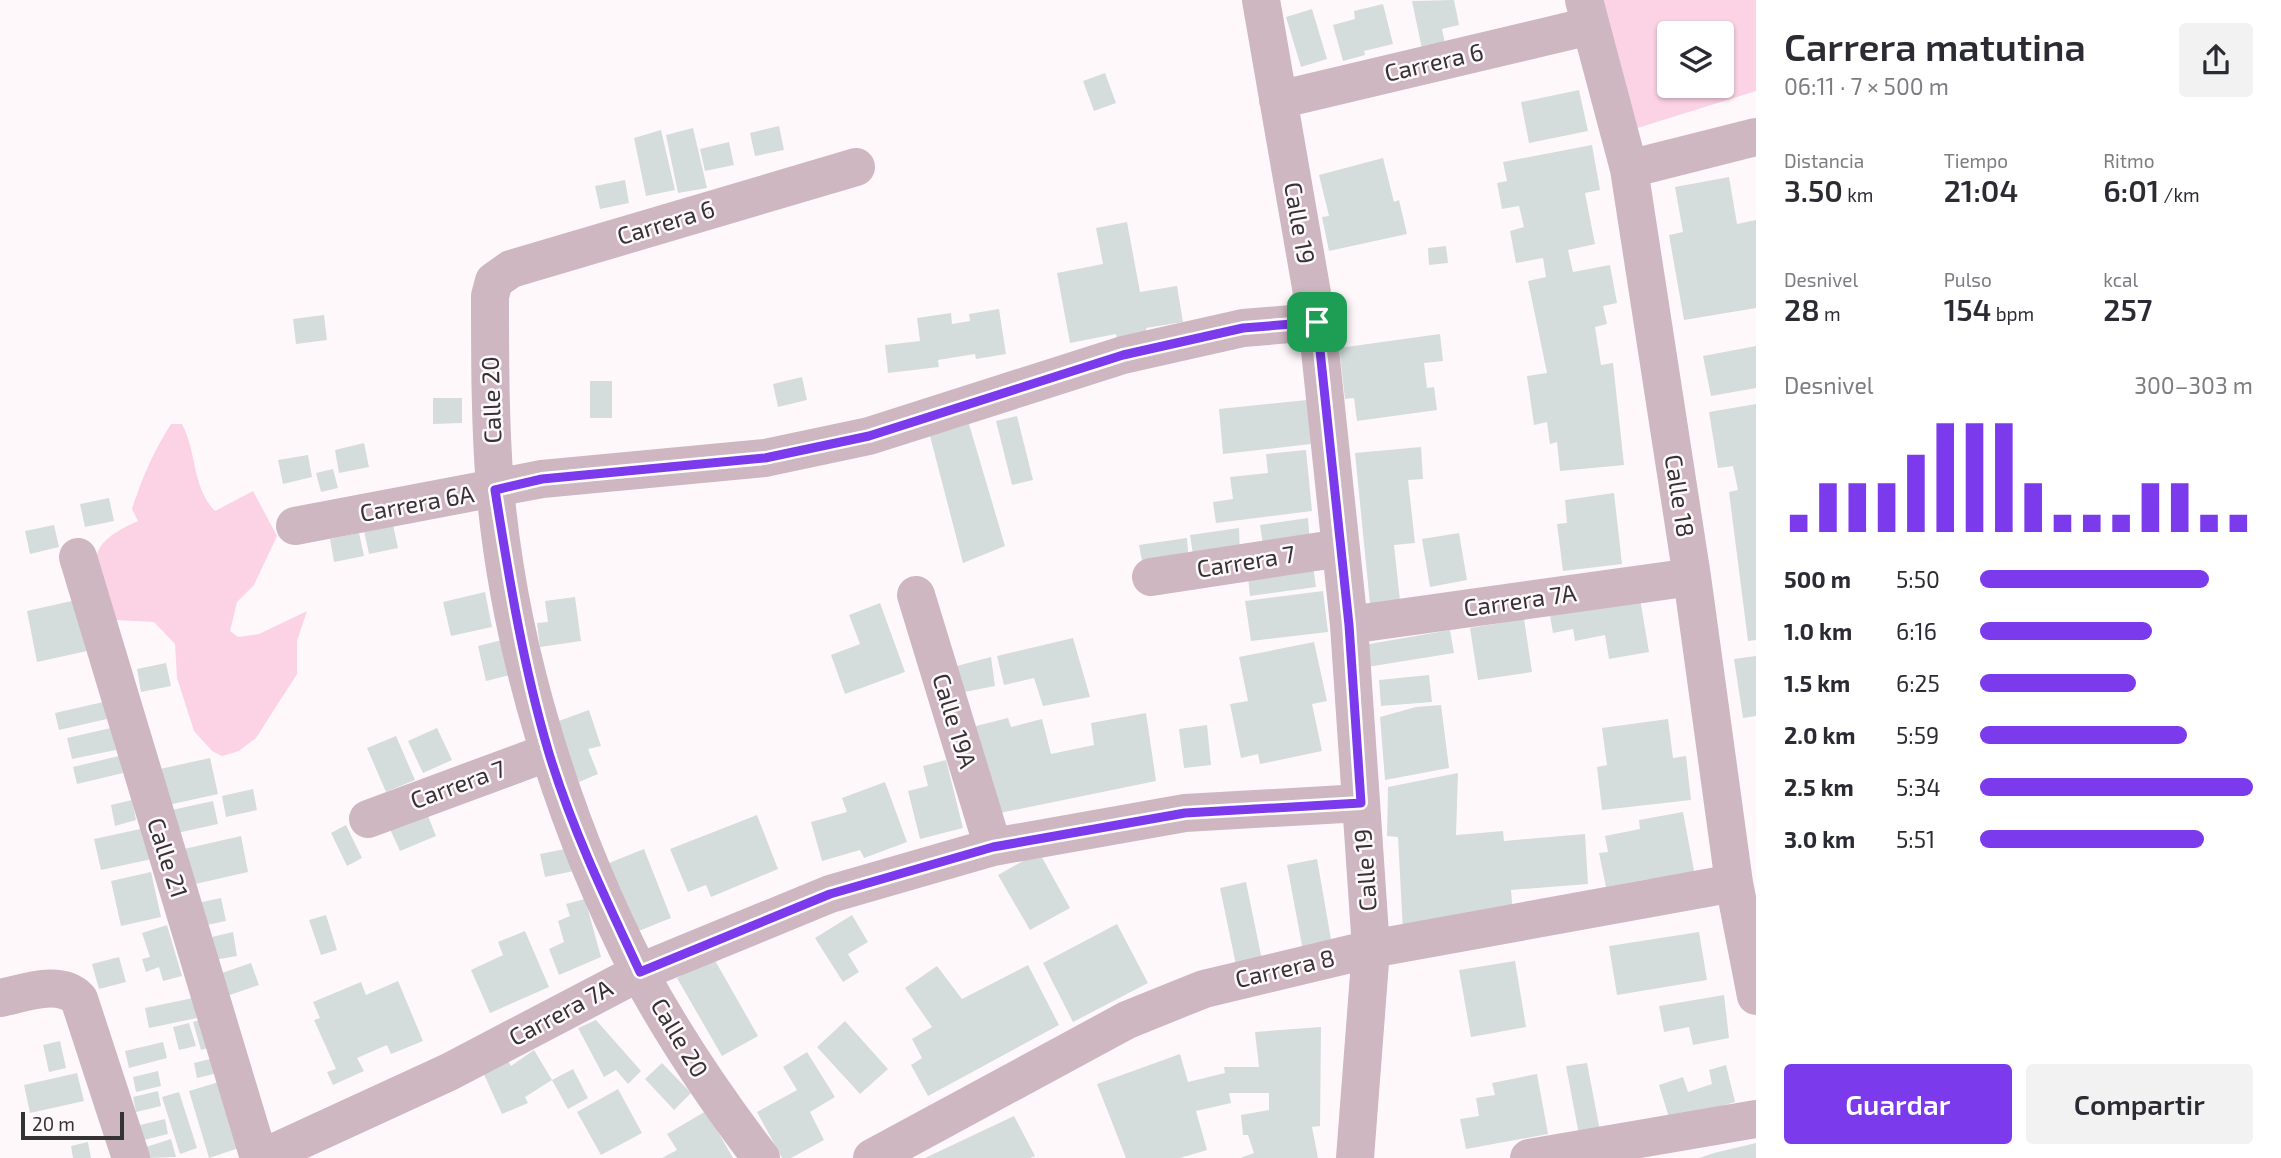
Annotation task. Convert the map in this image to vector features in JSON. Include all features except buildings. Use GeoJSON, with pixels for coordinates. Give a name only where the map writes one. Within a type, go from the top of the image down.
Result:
{"type":"FeatureCollection","features":[{"type":"Feature","properties":{"kind":"street","name":"Calle 19"},"geometry":{"type":"LineString","coordinates":[[1261,0],[1317,322],[1349,625],[1371,949],[1355,1158]]}},
{"type":"Feature","properties":{"kind":"street","name":"Carrera 6"},"geometry":{"type":"LineString","coordinates":[[1278,100],[1587,13]]}},
{"type":"Feature","properties":{"kind":"street","name":"Calle 18"},"geometry":{"type":"LineString","coordinates":[[1587,13],[1629,169],[1692,577],[1734,883],[1756,996]]}},
{"type":"Feature","properties":{"kind":"street"},"geometry":{"type":"LineString","coordinates":[[1629,169],[1756,137]]}},
{"type":"Feature","properties":{"kind":"street","name":"Carrera 6"},"geometry":{"type":"LineString","coordinates":[[490,296],[494,281],[511,270],[856,167]]}},
{"type":"Feature","properties":{"kind":"street","name":"Calle 20"},"geometry":{"type":"LineString","coordinates":[[490,296],[490,393],[495,490],[516,622],[549,752],[589,861],[640,972],[709,1088],[761,1158]]}},
{"type":"Feature","properties":{"kind":"street","name":"Carrera 6A"},"geometry":{"type":"LineString","coordinates":[[295,526],[542,479],[765,458],[869,436],[1123,355],[1243,328],[1317,322]]}},
{"type":"Feature","properties":{"kind":"street","name":"Carrera 7"},"geometry":{"type":"LineString","coordinates":[[1151,577],[1340,548]]}},
{"type":"Feature","properties":{"kind":"street","name":"Calle 21"},"geometry":{"type":"LineString","coordinates":[[78,557],[261,1158]]}},
{"type":"Feature","properties":{"kind":"street","name":"Carrera 7A"},"geometry":{"type":"LineString","coordinates":[[1349,625],[1692,577]]}},
{"type":"Feature","properties":{"kind":"street","name":"Calle 19A"},"geometry":{"type":"LineString","coordinates":[[916,595],[993,847]]}},
{"type":"Feature","properties":{"kind":"street","name":"Carrera 7"},"geometry":{"type":"LineString","coordinates":[[368,819],[549,752]]}},
{"type":"Feature","properties":{"kind":"street","name":"Carrera 7A"},"geometry":{"type":"LineString","coordinates":[[261,1158],[449,1072],[640,972],[830,894],[993,847],[1185,813],[1361,803]]}},
{"type":"Feature","properties":{"kind":"street","name":"Carrera 8"},"geometry":{"type":"LineString","coordinates":[[872,1158],[1127,1020],[1204,989],[1371,949],[1734,883]]}},
{"type":"Feature","properties":{"kind":"street"},"geometry":{"type":"LineString","coordinates":[[0,998],[53,988],[71,990],[79,999],[131,1158]]}},
{"type":"Feature","properties":{"kind":"street"},"geometry":{"type":"LineString","coordinates":[[1529,1158],[1756,1119]]}},
{"type":"Feature","properties":{"kind":"shaded area"},"geometry":{"type":"Polygon","coordinates":[[[1596,0],[1756,0],[1756,91],[1734,98],[1734,21],[1657,21],[1657,98],[1734,98],[1631,130],[1596,0]]]}},
{"type":"Feature","properties":{"kind":"shaded area"},"geometry":{"type":"Polygon","coordinates":[[[171,424],[182,424],[202,492],[215,511],[253,491],[277,536],[254,585],[237,602],[230,631],[238,637],[259,634],[307,611],[297,641],[297,674],[256,738],[239,751],[222,756],[212,751],[194,731],[177,678],[175,644],[154,622],[115,620],[96,561],[106,540],[138,521],[132,509],[144,476],[171,424]]]}},
{"type":"Feature","properties":{"kind":"route"},"geometry":{"type":"LineString","coordinates":[[1317,322],[1349,625],[1361,803],[1185,813],[993,847],[830,894],[640,972],[589,861],[549,752],[516,622],[495,490],[542,479],[765,458],[869,436],[955,411],[1123,355],[1243,328],[1317,322]]}}]}
